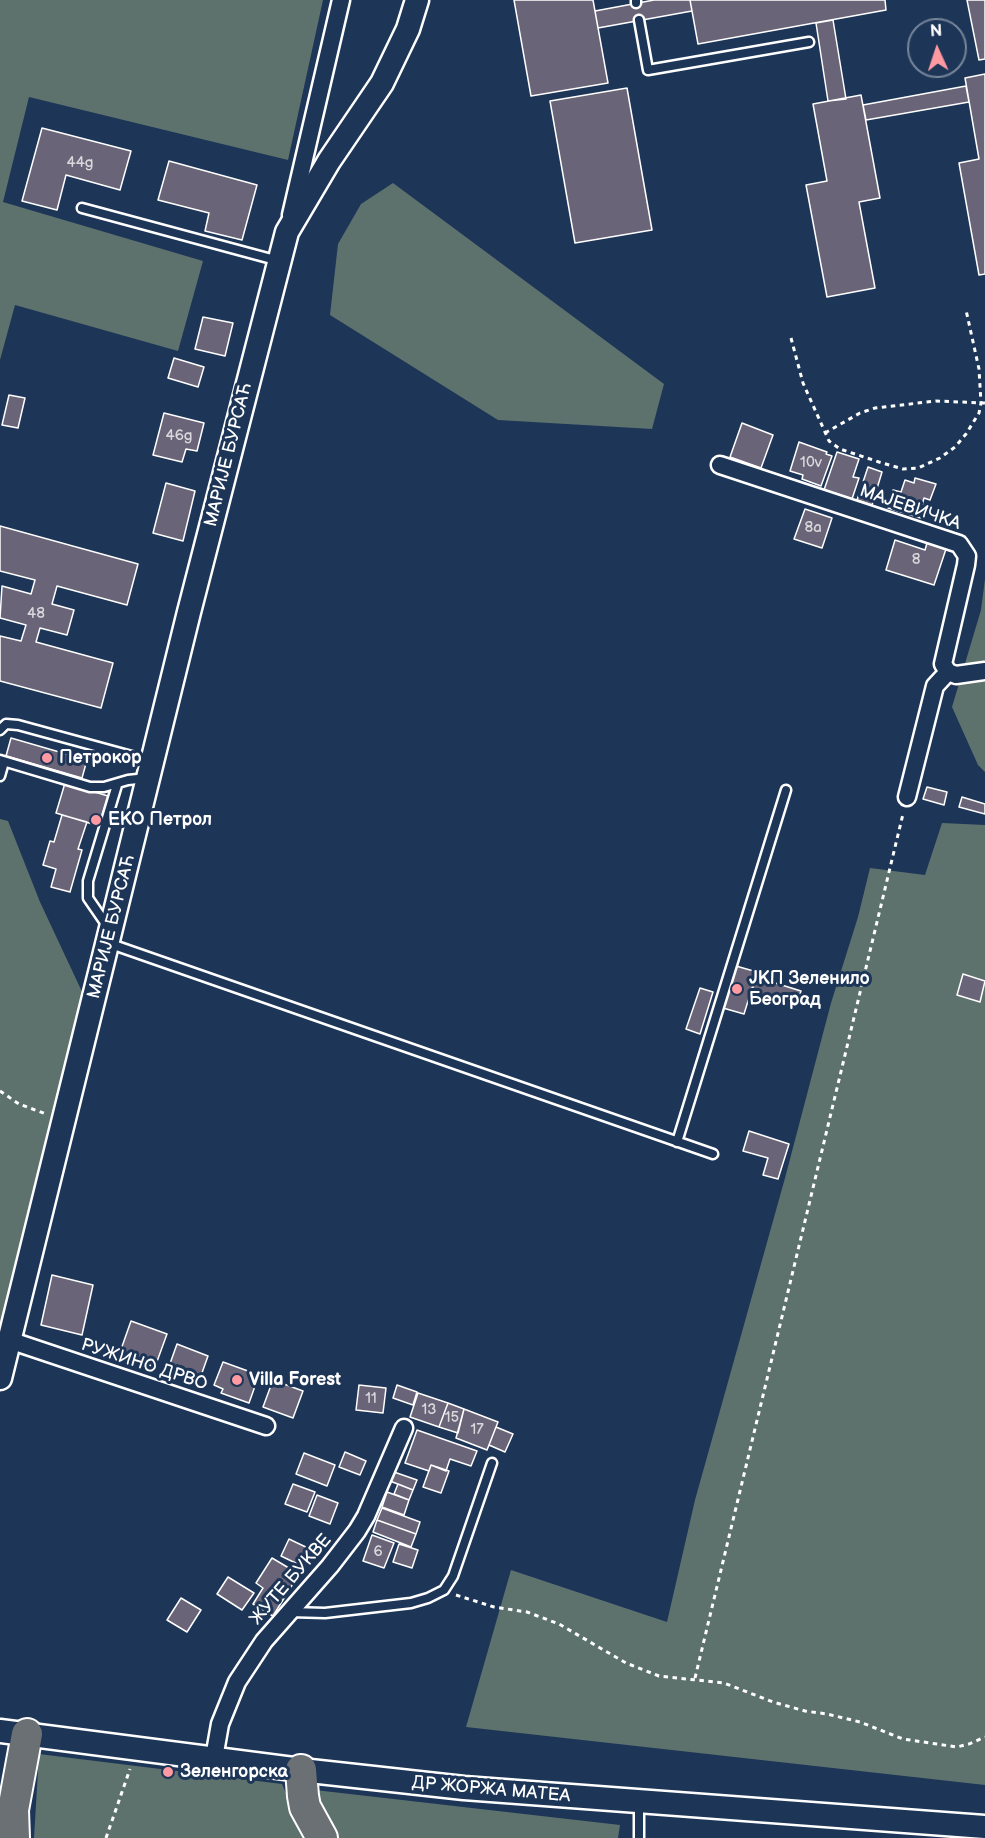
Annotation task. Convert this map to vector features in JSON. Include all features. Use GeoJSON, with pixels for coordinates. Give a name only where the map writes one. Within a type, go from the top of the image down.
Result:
{"type":"FeatureCollection","features":[{"type":"Feature","properties":{"kind":"highway"},"geometry":{"type":"LineString","coordinates":[[9,1826],[13,1732]]}},
{"type":"Feature","properties":{"kind":"highway"},"geometry":{"type":"LineString","coordinates":[[301,1770],[305,1807],[322,1838]]}},
{"type":"Feature","properties":{"kind":"street","name":"МАРИЈЕ БУРСАЋ"},"geometry":{"type":"LineString","coordinates":[[0,1378],[189,612],[287,232],[341,0]]}},
{"type":"Feature","properties":{"kind":"street","name":"МАРИЈЕ БУРСАЋ"},"geometry":{"type":"LineString","coordinates":[[287,232],[329,161],[382,83],[408,29],[417,0]]}},
{"type":"Feature","properties":{"kind":"street","name":"МАЈЕВИЧКА"},"geometry":{"type":"LineString","coordinates":[[720,465],[959,544],[967,556],[943,660],[948,672]]}},
{"type":"Feature","properties":{"kind":"street"},"geometry":{"type":"LineString","coordinates":[[907,797],[935,686],[948,672],[959,675],[985,671]]}},
{"type":"Feature","properties":{"kind":"street","name":"РУЖИНО ДРВО"},"geometry":{"type":"LineString","coordinates":[[9,1340],[267,1426]]}},
{"type":"Feature","properties":{"kind":"street","name":"ЖУТЕ БУКВЕ"},"geometry":{"type":"LineString","coordinates":[[214,1758],[220,1724],[237,1682],[264,1641],[330,1566],[357,1531],[366,1516],[404,1428]]}},
{"type":"Feature","properties":{"kind":"street","name":"ДР ЖОРЖА МАТЕА"},"geometry":{"type":"LineString","coordinates":[[13,1732],[301,1770],[464,1788],[985,1827]]}},
{"type":"Feature","properties":{"kind":"lane"},"geometry":{"type":"LineString","coordinates":[[639,20],[648,70],[809,42]]}},
{"type":"Feature","properties":{"kind":"lane"},"geometry":{"type":"LineString","coordinates":[[82,208],[279,261]]}},
{"type":"Feature","properties":{"kind":"lane"},"geometry":{"type":"LineString","coordinates":[[0,730],[6,724],[18,725],[151,770]]}},
{"type":"Feature","properties":{"kind":"lane"},"geometry":{"type":"LineString","coordinates":[[0,776],[2,761],[90,787],[104,788],[117,785],[151,770]]}},
{"type":"Feature","properties":{"kind":"lane"},"geometry":{"type":"LineString","coordinates":[[117,785],[88,881],[88,898],[110,937],[713,1154]]}},
{"type":"Feature","properties":{"kind":"lane"},"geometry":{"type":"LineString","coordinates":[[677,1142],[786,790]]}},
{"type":"Feature","properties":{"kind":"lane"},"geometry":{"type":"LineString","coordinates":[[288,1612],[325,1613],[411,1603],[444,1590],[453,1576],[492,1463]]}},
{"type":"Feature","properties":{"kind":"lane"},"geometry":{"type":"LineString","coordinates":[[639,1802],[639,1838]]}},
{"type":"Feature","properties":{"kind":"path"},"geometry":{"type":"LineString","coordinates":[[791,338],[803,383],[825,433],[834,446],[903,469],[918,468],[940,458],[955,447],[973,423],[983,403],[980,369],[966,310]]}},
{"type":"Feature","properties":{"kind":"path"},"geometry":{"type":"LineString","coordinates":[[825,433],[860,413],[875,408],[936,401],[983,403]]}},
{"type":"Feature","properties":{"kind":"path"},"geometry":{"type":"LineString","coordinates":[[695,1678],[907,797]]}},
{"type":"Feature","properties":{"kind":"path"},"geometry":{"type":"LineString","coordinates":[[0,1091],[19,1104],[64,1121]]}},
{"type":"Feature","properties":{"kind":"path"},"geometry":{"type":"LineString","coordinates":[[444,1590],[473,1602],[527,1612],[559,1624],[645,1672],[659,1676],[695,1678],[724,1683],[773,1702],[860,1722],[903,1739],[957,1747],[985,1737]]}},
{"type":"Feature","properties":{"kind":"path"},"geometry":{"type":"LineString","coordinates":[[106,1838],[137,1749]]}},
{"type":"Feature","properties":{"kind":"green space"},"geometry":{"type":"Polygon","coordinates":[[[0,0],[323,0],[288,160],[29,97],[3,202],[203,261],[178,351],[15,305],[0,360],[0,0]]]}},
{"type":"Feature","properties":{"kind":"green space"},"geometry":{"type":"Polygon","coordinates":[[[393,183],[664,384],[652,429],[498,420],[330,315],[338,244],[361,204],[393,183]]]}},
{"type":"Feature","properties":{"kind":"green space"},"geometry":{"type":"Polygon","coordinates":[[[985,579],[985,772],[978,765],[952,707],[981,610],[985,579]]]}},
{"type":"Feature","properties":{"kind":"green space"},"geometry":{"type":"Polygon","coordinates":[[[0,819],[8,821],[40,902],[84,996],[0,1378],[0,819]]]}},
{"type":"Feature","properties":{"kind":"green space"},"geometry":{"type":"Polygon","coordinates":[[[942,823],[985,825],[985,1785],[466,1727],[511,1570],[667,1622],[695,1500],[870,868],[925,875],[942,823]]]}},
{"type":"Feature","properties":{"kind":"green space"},"geometry":{"type":"Polygon","coordinates":[[[39,1754],[282,1784],[306,1838],[34,1838],[39,1754]]]}},
{"type":"Feature","properties":{"kind":"green space"},"geometry":{"type":"Polygon","coordinates":[[[315,1790],[620,1825],[618,1838],[336,1838],[315,1790]]]}},
{"type":"Feature","properties":{"kind":"building"},"geometry":{"type":"Polygon","coordinates":[[[514,0],[593,0],[608,83],[531,96],[514,0]]]}},
{"type":"Feature","properties":{"kind":"building"},"geometry":{"type":"Polygon","coordinates":[[[654,0],[690,0],[692,11],[598,28],[595,11],[654,0]]]}},
{"type":"Feature","properties":{"kind":"building"},"geometry":{"type":"Polygon","coordinates":[[[690,0],[885,0],[886,10],[698,44],[690,0]]]}},
{"type":"Feature","properties":{"kind":"building"},"geometry":{"type":"Polygon","coordinates":[[[967,0],[985,0],[985,59],[979,60],[967,0]]]}},
{"type":"Feature","properties":{"kind":"building"},"geometry":{"type":"Polygon","coordinates":[[[833,20],[846,99],[828,101],[816,23],[833,20]]]}},
{"type":"Feature","properties":{"kind":"building"},"geometry":{"type":"Polygon","coordinates":[[[985,74],[985,274],[979,275],[959,163],[979,159],[965,78],[985,74]]]}},
{"type":"Feature","properties":{"kind":"building"},"geometry":{"type":"Polygon","coordinates":[[[966,86],[969,102],[866,120],[863,105],[966,86]]]}},
{"type":"Feature","properties":{"kind":"building"},"geometry":{"type":"Polygon","coordinates":[[[627,88],[652,230],[575,243],[550,101],[627,88]]]}},
{"type":"Feature","properties":{"kind":"building"},"geometry":{"type":"Polygon","coordinates":[[[861,95],[880,198],[859,202],[875,288],[827,297],[806,185],[827,181],[813,104],[861,95]]]}},
{"type":"Feature","properties":{"kind":"building"},"geometry":{"type":"Polygon","coordinates":[[[42,128],[131,151],[120,190],[66,175],[57,210],[22,201],[42,128]]]}},
{"type":"Feature","properties":{"kind":"building"},"geometry":{"type":"Polygon","coordinates":[[[169,161],[257,185],[242,240],[205,231],[209,213],[158,200],[169,161]]]}},
{"type":"Feature","properties":{"kind":"building"},"geometry":{"type":"Polygon","coordinates":[[[203,317],[233,323],[225,356],[195,349],[203,317]]]}},
{"type":"Feature","properties":{"kind":"building"},"geometry":{"type":"Polygon","coordinates":[[[174,358],[204,367],[198,387],[168,378],[174,358]]]}},
{"type":"Feature","properties":{"kind":"building"},"geometry":{"type":"Polygon","coordinates":[[[9,395],[25,398],[18,428],[2,425],[9,395]]]}},
{"type":"Feature","properties":{"kind":"building"},"geometry":{"type":"Polygon","coordinates":[[[164,413],[204,423],[197,451],[186,449],[182,462],[153,455],[164,413]]]}},
{"type":"Feature","properties":{"kind":"building"},"geometry":{"type":"Polygon","coordinates":[[[742,423],[773,435],[761,468],[730,457],[742,423]]]}},
{"type":"Feature","properties":{"kind":"building"},"geometry":{"type":"Polygon","coordinates":[[[799,442],[832,456],[821,486],[802,479],[803,475],[790,471],[799,442]]]}},
{"type":"Feature","properties":{"kind":"building"},"geometry":{"type":"Polygon","coordinates":[[[837,452],[859,459],[853,477],[859,478],[852,499],[824,490],[837,452]]]}},
{"type":"Feature","properties":{"kind":"building"},"geometry":{"type":"Polygon","coordinates":[[[868,467],[882,472],[872,505],[857,500],[868,467]]]}},
{"type":"Feature","properties":{"kind":"building"},"geometry":{"type":"Polygon","coordinates":[[[915,478],[936,484],[930,500],[924,498],[922,505],[928,506],[924,519],[888,508],[893,490],[901,492],[905,480],[914,483],[915,478]]]}},
{"type":"Feature","properties":{"kind":"building"},"geometry":{"type":"Polygon","coordinates":[[[166,483],[195,491],[183,541],[153,533],[166,483]]]}},
{"type":"Feature","properties":{"kind":"building"},"geometry":{"type":"Polygon","coordinates":[[[805,509],[832,518],[822,548],[794,539],[805,509]]]}},
{"type":"Feature","properties":{"kind":"building"},"geometry":{"type":"Polygon","coordinates":[[[0,526],[138,564],[127,605],[57,586],[52,604],[74,610],[67,635],[40,628],[36,642],[113,663],[101,708],[0,681],[0,636],[21,641],[26,625],[0,618],[2,586],[31,594],[35,580],[0,571],[0,526]]]}},
{"type":"Feature","properties":{"kind":"building"},"geometry":{"type":"Polygon","coordinates":[[[895,540],[925,550],[927,543],[946,549],[934,585],[886,570],[895,540]]]}},
{"type":"Feature","properties":{"kind":"building","name":"Петрокор"},"geometry":{"type":"Polygon","coordinates":[[[11,738],[87,760],[82,778],[6,756],[11,738]]]}},
{"type":"Feature","properties":{"kind":"building"},"geometry":{"type":"Polygon","coordinates":[[[65,783],[108,796],[99,826],[56,813],[65,783]]]}},
{"type":"Feature","properties":{"kind":"building"},"geometry":{"type":"Polygon","coordinates":[[[927,787],[947,792],[944,805],[923,799],[927,787]]]}},
{"type":"Feature","properties":{"kind":"building"},"geometry":{"type":"Polygon","coordinates":[[[962,797],[985,804],[985,814],[959,807],[962,797]]]}},
{"type":"Feature","properties":{"kind":"building"},"geometry":{"type":"Polygon","coordinates":[[[62,815],[87,822],[78,849],[82,850],[70,892],[51,887],[56,869],[43,865],[50,841],[54,842],[62,815]]]}},
{"type":"Feature","properties":{"kind":"building"},"geometry":{"type":"Polygon","coordinates":[[[736,966],[757,972],[744,1014],[723,1008],[736,966]]]}},
{"type":"Feature","properties":{"kind":"building"},"geometry":{"type":"Polygon","coordinates":[[[963,974],[985,981],[980,1002],[957,995],[963,974]]]}},
{"type":"Feature","properties":{"kind":"building"},"geometry":{"type":"Polygon","coordinates":[[[756,977],[801,991],[796,1007],[751,994],[756,977]]]}},
{"type":"Feature","properties":{"kind":"building"},"geometry":{"type":"Polygon","coordinates":[[[700,988],[713,992],[700,1034],[686,1029],[700,988]]]}},
{"type":"Feature","properties":{"kind":"building"},"geometry":{"type":"Polygon","coordinates":[[[749,1131],[789,1144],[778,1179],[763,1175],[768,1158],[743,1151],[749,1131]]]}},
{"type":"Feature","properties":{"kind":"building"},"geometry":{"type":"Polygon","coordinates":[[[52,1275],[93,1285],[82,1335],[41,1325],[52,1275]]]}},
{"type":"Feature","properties":{"kind":"building"},"geometry":{"type":"Polygon","coordinates":[[[131,1321],[167,1334],[155,1367],[119,1355],[131,1321]]]}},
{"type":"Feature","properties":{"kind":"building"},"geometry":{"type":"Polygon","coordinates":[[[177,1344],[208,1356],[198,1384],[167,1372],[177,1344]]]}},
{"type":"Feature","properties":{"kind":"building","name":"Villa Forest"},"geometry":{"type":"Polygon","coordinates":[[[223,1362],[259,1375],[249,1403],[221,1393],[223,1389],[214,1385],[223,1362]]]}},
{"type":"Feature","properties":{"kind":"building"},"geometry":{"type":"Polygon","coordinates":[[[273,1380],[303,1391],[293,1418],[263,1407],[273,1380]]]}},
{"type":"Feature","properties":{"kind":"building"},"geometry":{"type":"Polygon","coordinates":[[[359,1385],[386,1388],[383,1413],[356,1410],[359,1385]]]}},
{"type":"Feature","properties":{"kind":"building"},"geometry":{"type":"Polygon","coordinates":[[[397,1385],[417,1392],[413,1405],[393,1398],[397,1385]]]}},
{"type":"Feature","properties":{"kind":"building"},"geometry":{"type":"Polygon","coordinates":[[[418,1393],[448,1403],[439,1427],[410,1417],[418,1393]]]}},
{"type":"Feature","properties":{"kind":"building"},"geometry":{"type":"Polygon","coordinates":[[[448,1403],[464,1409],[458,1433],[439,1427],[448,1403]]]}},
{"type":"Feature","properties":{"kind":"building"},"geometry":{"type":"Polygon","coordinates":[[[464,1409],[498,1422],[487,1450],[456,1438],[464,1409]]]}},
{"type":"Feature","properties":{"kind":"building"},"geometry":{"type":"Polygon","coordinates":[[[496,1427],[513,1434],[505,1452],[489,1445],[496,1427]]]}},
{"type":"Feature","properties":{"kind":"building"},"geometry":{"type":"Polygon","coordinates":[[[417,1430],[477,1451],[471,1466],[450,1459],[446,1471],[431,1465],[429,1471],[405,1463],[417,1430]]]}},
{"type":"Feature","properties":{"kind":"building"},"geometry":{"type":"Polygon","coordinates":[[[345,1452],[366,1461],[360,1475],[339,1467],[345,1452]]]}},
{"type":"Feature","properties":{"kind":"building"},"geometry":{"type":"Polygon","coordinates":[[[304,1453],[335,1465],[327,1486],[296,1474],[304,1453]]]}},
{"type":"Feature","properties":{"kind":"building"},"geometry":{"type":"Polygon","coordinates":[[[431,1465],[449,1471],[441,1493],[423,1487],[431,1465]]]}},
{"type":"Feature","properties":{"kind":"building"},"geometry":{"type":"Polygon","coordinates":[[[394,1472],[417,1480],[413,1490],[390,1481],[394,1472]]]}},
{"type":"Feature","properties":{"kind":"building"},"geometry":{"type":"Polygon","coordinates":[[[293,1484],[315,1492],[307,1512],[285,1504],[293,1484]]]}},
{"type":"Feature","properties":{"kind":"building"},"geometry":{"type":"Polygon","coordinates":[[[398,1484],[413,1490],[409,1500],[394,1494],[398,1484]]]}},
{"type":"Feature","properties":{"kind":"building"},"geometry":{"type":"Polygon","coordinates":[[[387,1492],[409,1500],[404,1515],[382,1507],[387,1492]]]}},
{"type":"Feature","properties":{"kind":"building"},"geometry":{"type":"Polygon","coordinates":[[[317,1495],[338,1503],[330,1524],[309,1516],[317,1495]]]}},
{"type":"Feature","properties":{"kind":"building"},"geometry":{"type":"Polygon","coordinates":[[[382,1508],[420,1522],[416,1534],[377,1520],[382,1508]]]}},
{"type":"Feature","properties":{"kind":"building"},"geometry":{"type":"Polygon","coordinates":[[[377,1520],[416,1534],[411,1547],[373,1532],[377,1520]]]}},
{"type":"Feature","properties":{"kind":"building"},"geometry":{"type":"Polygon","coordinates":[[[372,1535],[394,1543],[384,1568],[363,1561],[372,1535]]]}},
{"type":"Feature","properties":{"kind":"building"},"geometry":{"type":"Polygon","coordinates":[[[289,1539],[312,1550],[304,1567],[281,1556],[289,1539]]]}},
{"type":"Feature","properties":{"kind":"building"},"geometry":{"type":"Polygon","coordinates":[[[399,1544],[418,1550],[412,1568],[393,1562],[399,1544]]]}},
{"type":"Feature","properties":{"kind":"building"},"geometry":{"type":"Polygon","coordinates":[[[272,1558],[299,1574],[273,1616],[253,1604],[263,1588],[256,1583],[272,1558]]]}},
{"type":"Feature","properties":{"kind":"building"},"geometry":{"type":"Polygon","coordinates":[[[228,1577],[254,1593],[242,1610],[217,1594],[228,1577]]]}},
{"type":"Feature","properties":{"kind":"building"},"geometry":{"type":"Polygon","coordinates":[[[181,1598],[201,1610],[187,1632],[167,1620],[181,1598]]]}},
{"type":"Feature","properties":{"kind":"place","name":"Петрокор"},"geometry":{"type":"Point","coordinates":[47,758]}},
{"type":"Feature","properties":{"kind":"place","name":"ЕКО Петрол"},"geometry":{"type":"Point","coordinates":[96,820]}},
{"type":"Feature","properties":{"kind":"place","name":"ЈКП Зеленило Београд"},"geometry":{"type":"Point","coordinates":[737,989]}},
{"type":"Feature","properties":{"kind":"place","name":"Villa Forest"},"geometry":{"type":"Point","coordinates":[237,1380]}},
{"type":"Feature","properties":{"kind":"place","name":"Зеленгорска"},"geometry":{"type":"Point","coordinates":[168,1772]}}]}
